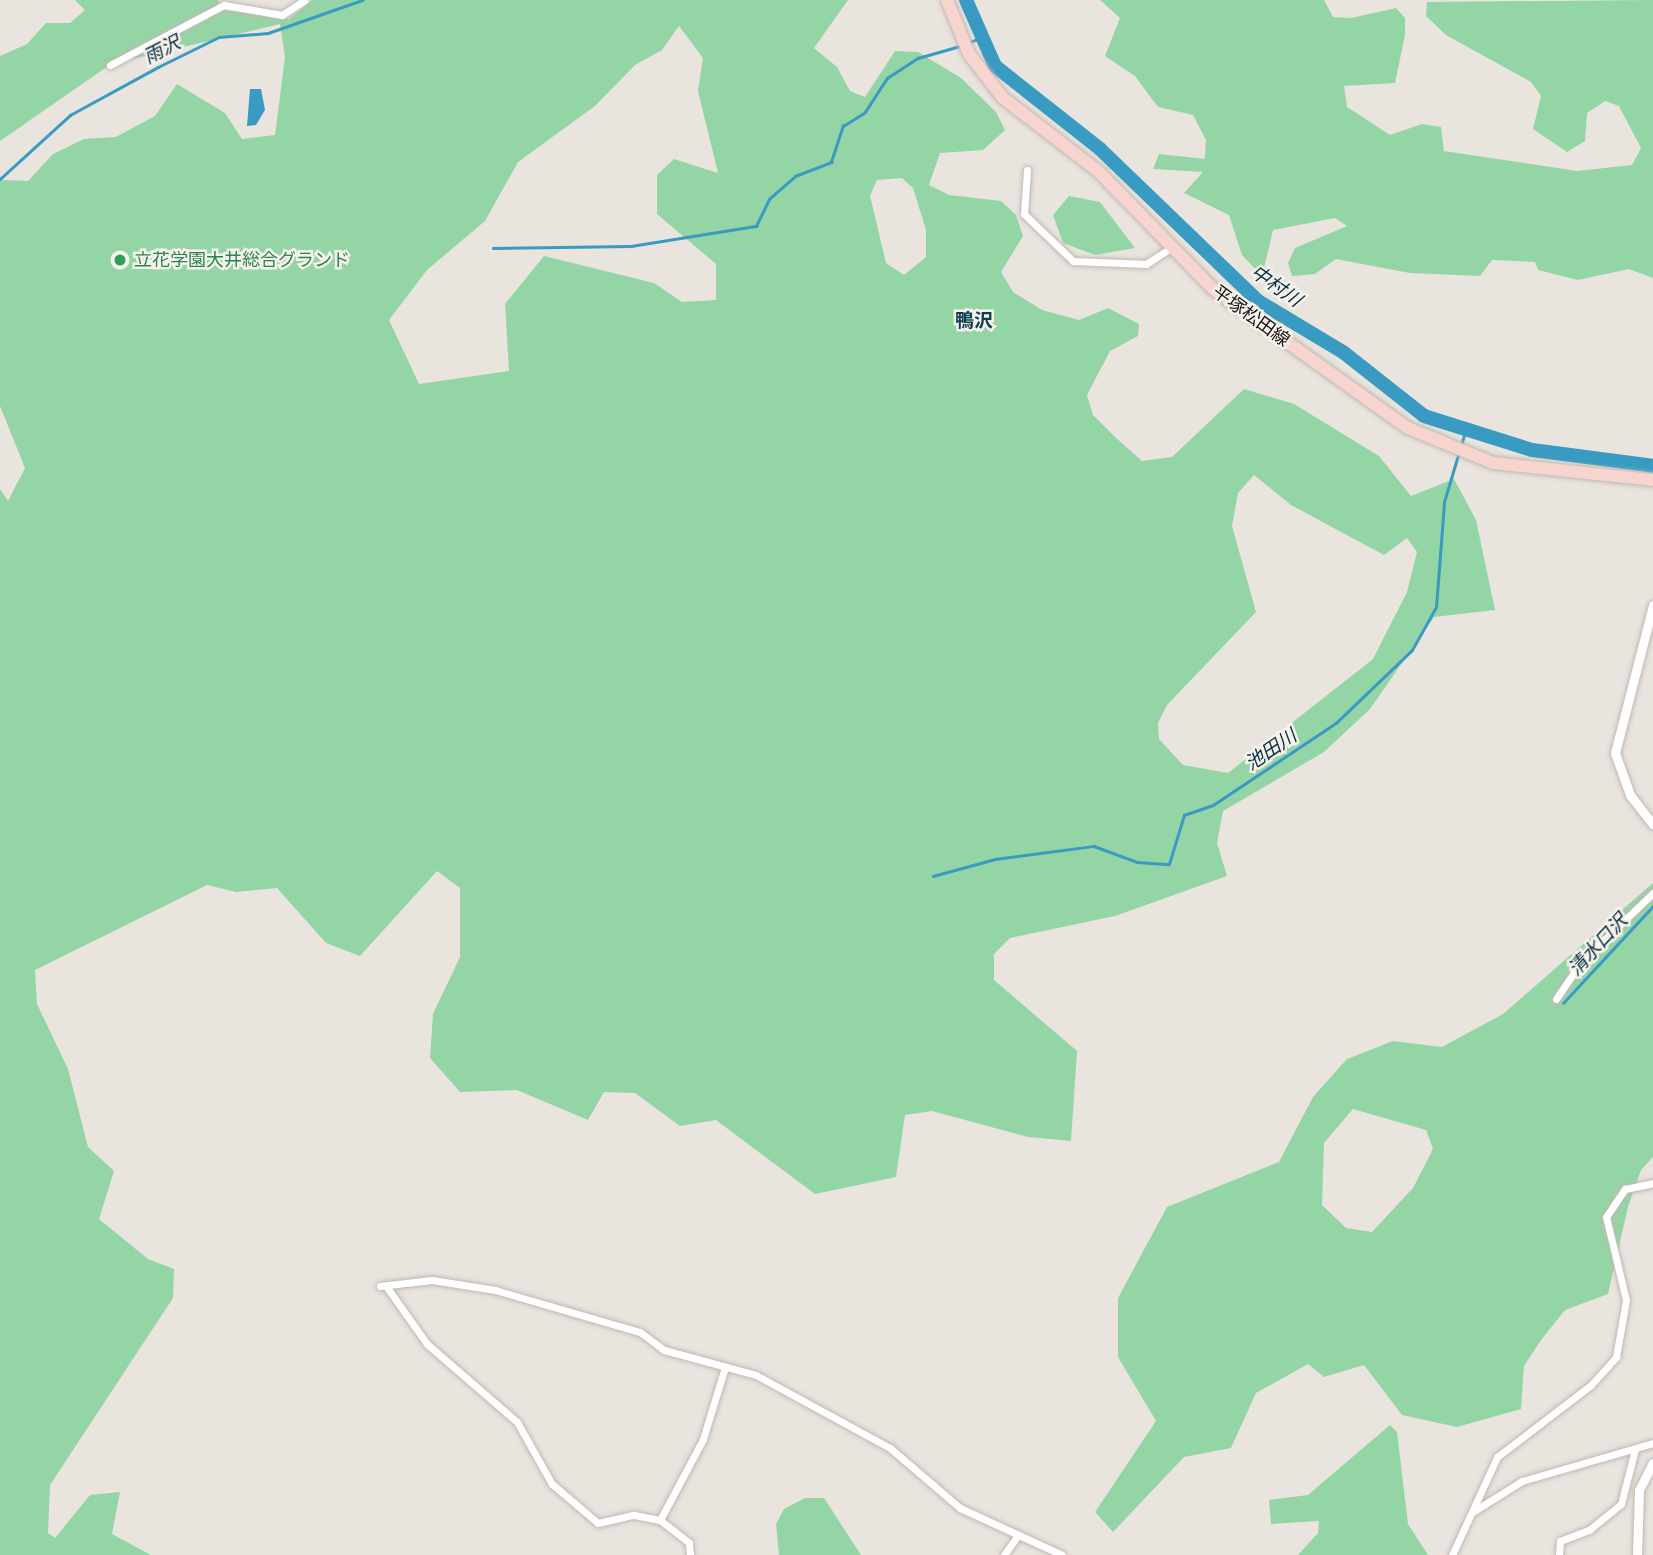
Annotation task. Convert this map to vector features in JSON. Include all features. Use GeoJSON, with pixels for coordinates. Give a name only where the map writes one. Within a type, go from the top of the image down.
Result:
{"type":"FeatureCollection","features":[{"type":"Feature","properties":{"kind":"main road","name":"平塚松田線"},"geometry":{"type":"LineString","coordinates":[[947,0],[989,85],[1099,172],[1171,248],[1228,301],[1429,440],[1493,463],[1653,480]]}},
{"type":"Feature","properties":{"kind":"street"},"geometry":{"type":"LineString","coordinates":[[110,65],[224,5],[282,15],[305,0]]}},
{"type":"Feature","properties":{"kind":"street"},"geometry":{"type":"LineString","coordinates":[[1027,170],[1024,214],[1073,261],[1146,264],[1171,248]]}},
{"type":"Feature","properties":{"kind":"street"},"geometry":{"type":"LineString","coordinates":[[1653,606],[1615,753],[1630,795],[1653,824]]}},
{"type":"Feature","properties":{"kind":"street"},"geometry":{"type":"LineString","coordinates":[[1556,999],[1581,962],[1653,893]]}},
{"type":"Feature","properties":{"kind":"street"},"geometry":{"type":"LineString","coordinates":[[1452,1555],[1497,1457],[1591,1385],[1616,1357],[1626,1300],[1606,1217],[1625,1189],[1653,1182]]}},
{"type":"Feature","properties":{"kind":"street"},"geometry":{"type":"LineString","coordinates":[[690,1555],[689,1542],[660,1520],[635,1516],[598,1523],[552,1484],[517,1422],[427,1344],[383,1286],[432,1280],[495,1290],[640,1332],[664,1350],[726,1367],[782,1387],[890,1448],[951,1501],[1062,1555]]}},
{"type":"Feature","properties":{"kind":"street"},"geometry":{"type":"LineString","coordinates":[[660,1520],[703,1439],[726,1367]]}},
{"type":"Feature","properties":{"kind":"street"},"geometry":{"type":"LineString","coordinates":[[1474,1511],[1522,1481],[1653,1443]]}},
{"type":"Feature","properties":{"kind":"street"},"geometry":{"type":"LineString","coordinates":[[1559,1555],[1560,1541],[1589,1531],[1621,1504],[1635,1449]]}},
{"type":"Feature","properties":{"kind":"street"},"geometry":{"type":"LineString","coordinates":[[1637,1555],[1639,1490],[1653,1462]]}},
{"type":"Feature","properties":{"kind":"street"},"geometry":{"type":"LineString","coordinates":[[1004,1555],[1018,1535]]}},
{"type":"Feature","properties":{"kind":"green space"},"geometry":{"type":"Polygon","coordinates":[[[75,0],[218,0],[222,10],[289,19],[312,0],[848,0],[814,48],[837,67],[850,91],[865,97],[895,51],[918,52],[961,78],[996,112],[1005,130],[983,150],[940,153],[929,185],[949,195],[1001,201],[1016,215],[1023,236],[1001,272],[1013,292],[1042,310],[1079,320],[1108,308],[1139,324],[1138,336],[1110,351],[1087,395],[1093,415],[1115,437],[1142,461],[1172,457],[1244,389],[1294,404],[1379,456],[1411,496],[1454,479],[1476,520],[1495,610],[1434,617],[1370,709],[1324,752],[1223,811],[1217,843],[1227,876],[1115,916],[1010,938],[994,954],[994,980],[1077,1051],[1071,1141],[1028,1137],[932,1111],[905,1115],[896,1177],[815,1194],[716,1120],[680,1126],[635,1093],[604,1092],[588,1120],[517,1090],[460,1092],[430,1058],[433,1014],[460,957],[460,888],[437,871],[360,956],[326,943],[277,888],[236,892],[207,885],[35,970],[37,1004],[68,1069],[88,1147],[114,1171],[99,1219],[148,1259],[174,1269],[173,1298],[50,1485],[48,1533],[55,1538],[90,1495],[120,1492],[112,1534],[151,1555],[0,1555],[0,489],[8,501],[25,468],[0,406],[0,180],[28,181],[53,154],[84,139],[116,137],[155,116],[177,84],[225,113],[242,139],[275,135],[285,57],[280,24],[111,64],[0,141],[0,56],[27,44],[46,23],[70,23],[85,10],[75,0]],[[679,26],[662,50],[635,65],[595,106],[518,162],[485,221],[427,270],[389,320],[419,384],[509,371],[505,304],[544,256],[654,283],[682,302],[716,300],[716,264],[657,214],[657,175],[674,159],[718,173],[698,91],[703,58],[679,26]],[[902,178],[877,180],[870,196],[886,263],[904,275],[926,257],[926,230],[913,188],[902,178]],[[1254,475],[1238,493],[1232,526],[1256,612],[1167,705],[1158,723],[1159,739],[1183,765],[1228,773],[1373,659],[1407,592],[1417,552],[1407,538],[1384,555],[1291,505],[1254,475]]]}},
{"type":"Feature","properties":{"kind":"green space"},"geometry":{"type":"Polygon","coordinates":[[[1100,0],[1324,0],[1333,17],[1351,18],[1396,8],[1405,18],[1405,35],[1395,83],[1344,86],[1347,107],[1390,135],[1422,124],[1441,127],[1444,151],[1577,171],[1632,165],[1641,148],[1619,106],[1605,101],[1587,113],[1585,141],[1567,152],[1533,129],[1541,96],[1531,82],[1446,35],[1426,16],[1427,2],[1653,0],[1653,278],[1629,269],[1578,280],[1538,270],[1535,262],[1492,260],[1480,276],[1410,273],[1336,259],[1315,274],[1292,276],[1288,263],[1295,248],[1347,226],[1335,218],[1273,230],[1262,276],[1242,255],[1229,215],[1184,193],[1203,172],[1153,169],[1159,154],[1205,159],[1206,140],[1193,115],[1158,107],[1135,76],[1105,56],[1120,18],[1100,0]]]}},
{"type":"Feature","properties":{"kind":"green space"},"geometry":{"type":"Polygon","coordinates":[[[1069,196],[1100,202],[1135,248],[1095,255],[1063,243],[1053,215],[1069,196]]]}},
{"type":"Feature","properties":{"kind":"green space"},"geometry":{"type":"Polygon","coordinates":[[[1653,883],[1653,1157],[1641,1170],[1628,1207],[1608,1294],[1565,1310],[1541,1340],[1524,1366],[1521,1409],[1457,1427],[1402,1415],[1364,1365],[1324,1377],[1308,1364],[1256,1393],[1231,1448],[1184,1457],[1113,1532],[1095,1512],[1156,1421],[1118,1357],[1118,1298],[1167,1207],[1279,1162],[1313,1097],[1347,1059],[1393,1041],[1442,1047],[1503,1014],[1653,883]],[[1353,1109],[1324,1143],[1322,1205],[1346,1228],[1372,1232],[1413,1188],[1433,1149],[1426,1130],[1353,1109]]]}},
{"type":"Feature","properties":{"kind":"green space"},"geometry":{"type":"Polygon","coordinates":[[[1390,1425],[1397,1432],[1408,1524],[1428,1555],[1298,1555],[1318,1533],[1319,1521],[1271,1524],[1269,1500],[1308,1495],[1390,1425]]]}},
{"type":"Feature","properties":{"kind":"green space"},"geometry":{"type":"Polygon","coordinates":[[[805,1498],[824,1498],[861,1555],[779,1555],[776,1524],[784,1509],[805,1498]]]}},
{"type":"Feature","properties":{"kind":"water"},"geometry":{"type":"Polygon","coordinates":[[[250,89],[261,89],[265,110],[256,125],[247,126],[250,89]]]}},
{"type":"Feature","properties":{"kind":"waterway","name":"雨沢"},"geometry":{"type":"LineString","coordinates":[[0,179],[70,115],[158,67],[219,37],[268,33],[362,0]]}},
{"type":"Feature","properties":{"kind":"waterway","name":"中村川"},"geometry":{"type":"LineString","coordinates":[[966,0],[995,66],[1100,149],[1258,301],[1343,352],[1424,416],[1532,450],[1653,466]]}},
{"type":"Feature","properties":{"kind":"waterway"},"geometry":{"type":"LineString","coordinates":[[969,42],[978,39]]}},
{"type":"Feature","properties":{"kind":"waterway"},"geometry":{"type":"LineString","coordinates":[[493,248],[631,246],[756,226],[769,199],[795,176],[831,162],[843,126],[865,112],[887,78],[918,58],[960,46]]}},
{"type":"Feature","properties":{"kind":"waterway","name":"池田川"},"geometry":{"type":"LineString","coordinates":[[1461,446],[1465,431]]}},
{"type":"Feature","properties":{"kind":"waterway","name":"池田川"},"geometry":{"type":"LineString","coordinates":[[933,876],[995,859],[1094,846],[1137,862],[1169,864],[1184,815],[1213,805],[1336,723],[1412,650],[1436,607],[1444,502],[1459,452]]}},
{"type":"Feature","properties":{"kind":"waterway","name":"清水口沢"},"geometry":{"type":"LineString","coordinates":[[1563,1003],[1653,906]]}},
{"type":"Feature","properties":{"kind":"place","name":"立花学園大井総合グランド"},"geometry":{"type":"Point","coordinates":[120,260]}},
{"type":"Feature","properties":{"kind":"district","name":"鴨沢"},"geometry":{"type":"Point","coordinates":[974,321]}}]}
